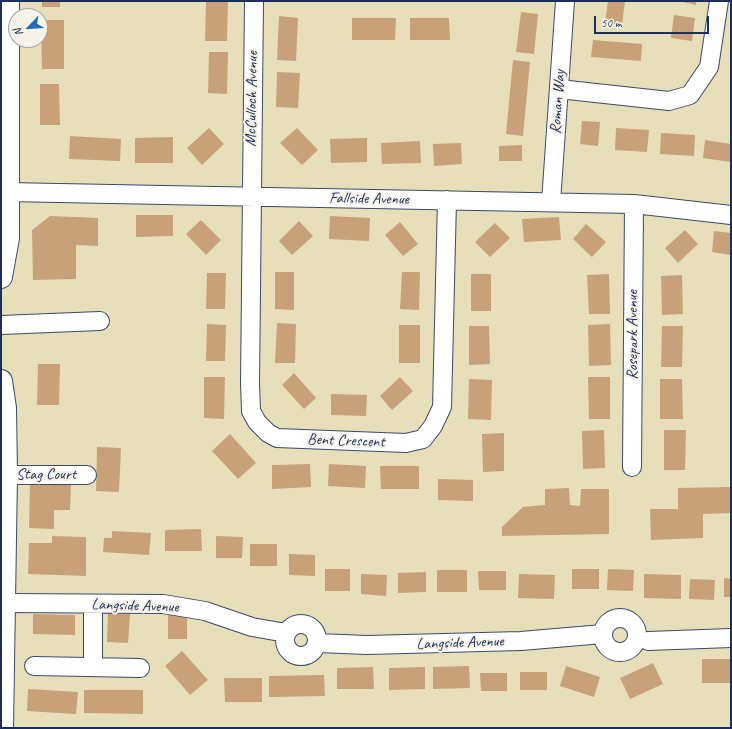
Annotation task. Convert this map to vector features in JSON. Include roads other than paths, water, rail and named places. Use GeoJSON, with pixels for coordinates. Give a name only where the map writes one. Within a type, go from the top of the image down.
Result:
{"type":"FeatureCollection","features":[{"type":"Feature","properties":{"kind":"main road"},"geometry":{"type":"LineString","coordinates":[[1,277],[8,238],[4,58],[8,1]]}},
{"type":"Feature","properties":{"kind":"main road"},"geometry":{"type":"LineString","coordinates":[[1,381],[5,408],[6,475],[4,603],[2,633],[2,718]]}},
{"type":"Feature","properties":{"kind":"street","name":"McCulloch Avenue"},"geometry":{"type":"LineString","coordinates":[[250,197],[254,1]]}},
{"type":"Feature","properties":{"kind":"street","name":"Roman Way"},"geometry":{"type":"LineString","coordinates":[[551,202],[565,1]]}},
{"type":"Feature","properties":{"kind":"street"},"geometry":{"type":"LineString","coordinates":[[559,89],[669,101],[690,95],[709,67],[719,1]]}},
{"type":"Feature","properties":{"kind":"street","name":"Fallside Avenue"},"geometry":{"type":"LineString","coordinates":[[7,192],[634,204],[731,215]]}},
{"type":"Feature","properties":{"kind":"street","name":"Bent Crescent"},"geometry":{"type":"LineString","coordinates":[[250,197],[250,384],[251,411],[257,422],[268,433],[277,438],[406,444],[422,439],[433,426],[442,407],[447,200]]}},
{"type":"Feature","properties":{"kind":"street","name":"Rosepark Avenue"},"geometry":{"type":"LineString","coordinates":[[632,467],[634,204]]}},
{"type":"Feature","properties":{"kind":"street"},"geometry":{"type":"LineString","coordinates":[[1,325],[100,321]]}},
{"type":"Feature","properties":{"kind":"street","name":"Stag Court"},"geometry":{"type":"LineString","coordinates":[[6,475],[87,475]]}},
{"type":"Feature","properties":{"kind":"street","name":"Langside Avenue"},"geometry":{"type":"LineString","coordinates":[[4,603],[163,604],[205,612],[252,627],[286,634]]}},
{"type":"Feature","properties":{"kind":"street"},"geometry":{"type":"LineString","coordinates":[[93,604],[93,667]]}},
{"type":"Feature","properties":{"kind":"street"},"geometry":{"type":"LineString","coordinates":[[303,623],[312,626],[317,634],[318,643],[313,651],[306,656],[297,656],[289,651],[285,643],[286,634],[291,626],[303,623]]}},
{"type":"Feature","properties":{"kind":"street","name":"Langside Avenue"},"geometry":{"type":"LineString","coordinates":[[318,643],[367,645],[490,642],[603,634]]}},
{"type":"Feature","properties":{"kind":"street"},"geometry":{"type":"LineString","coordinates":[[648,641],[731,638]]}},
{"type":"Feature","properties":{"kind":"street"},"geometry":{"type":"LineString","coordinates":[[34,666],[140,668]]}}]}
